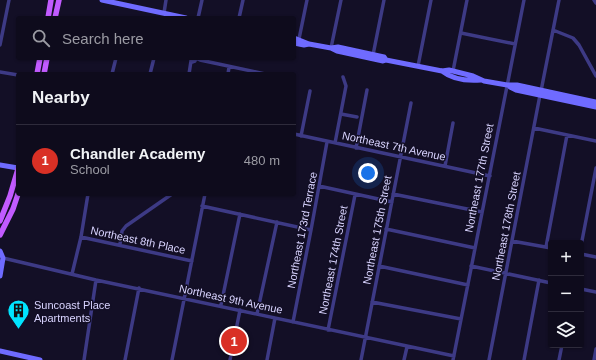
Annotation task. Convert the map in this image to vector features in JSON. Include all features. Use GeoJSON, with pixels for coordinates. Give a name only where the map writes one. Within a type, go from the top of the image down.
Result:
{"type":"FeatureCollection","features":[{"type":"Feature","properties":{"kind":"main road"},"geometry":{"type":"LineString","coordinates":[[48,16],[52,0]]}},
{"type":"Feature","properties":{"kind":"main road"},"geometry":{"type":"LineString","coordinates":[[55,16],[59,0]]}},
{"type":"Feature","properties":{"kind":"main road"},"geometry":{"type":"LineString","coordinates":[[102,0],[177,16]]}},
{"type":"Feature","properties":{"kind":"main road"},"geometry":{"type":"LineString","coordinates":[[297,38],[309,44],[331,48],[337,51],[377,60],[386,60],[442,71],[453,71],[473,76],[480,80]]}},
{"type":"Feature","properties":{"kind":"main road"},"geometry":{"type":"LineString","coordinates":[[296,43],[304,45],[309,44]]}},
{"type":"Feature","properties":{"kind":"main road"},"geometry":{"type":"LineString","coordinates":[[331,48],[338,47],[384,57],[386,60]]}},
{"type":"Feature","properties":{"kind":"main road"},"geometry":{"type":"LineString","coordinates":[[44,72],[47,60]]}},
{"type":"Feature","properties":{"kind":"main road"},"geometry":{"type":"LineString","coordinates":[[37,72],[39,61]]}},
{"type":"Feature","properties":{"kind":"main road"},"geometry":{"type":"LineString","coordinates":[[39,61],[40,72]]}},
{"type":"Feature","properties":{"kind":"main road"},"geometry":{"type":"LineString","coordinates":[[442,71],[448,76],[507,85],[516,90],[596,102]]}},
{"type":"Feature","properties":{"kind":"main road"},"geometry":{"type":"LineString","coordinates":[[541,93],[596,107]]}},
{"type":"Feature","properties":{"kind":"main road"},"geometry":{"type":"LineString","coordinates":[[0,165],[16,169]]}},
{"type":"Feature","properties":{"kind":"main road"},"geometry":{"type":"LineString","coordinates":[[0,220],[10,196],[16,176]]}},
{"type":"Feature","properties":{"kind":"main road"},"geometry":{"type":"LineString","coordinates":[[0,235],[13,209],[17,196]]}},
{"type":"Feature","properties":{"kind":"main road"},"geometry":{"type":"LineString","coordinates":[[0,251],[4,258],[0,276]]}},
{"type":"Feature","properties":{"kind":"main road"},"geometry":{"type":"LineString","coordinates":[[0,351],[40,360]]}},
{"type":"Feature","properties":{"kind":"street"},"geometry":{"type":"LineString","coordinates":[[0,45],[9,0]]}},
{"type":"Feature","properties":{"kind":"street"},"geometry":{"type":"LineString","coordinates":[[164,13],[166,0]]}},
{"type":"Feature","properties":{"kind":"street"},"geometry":{"type":"LineString","coordinates":[[198,16],[202,0]]}},
{"type":"Feature","properties":{"kind":"street"},"geometry":{"type":"LineString","coordinates":[[239,16],[243,0]]}},
{"type":"Feature","properties":{"kind":"street"},"geometry":{"type":"LineString","coordinates":[[297,38],[307,0]]}},
{"type":"Feature","properties":{"kind":"street"},"geometry":{"type":"LineString","coordinates":[[331,48],[341,0]]}},
{"type":"Feature","properties":{"kind":"street"},"geometry":{"type":"LineString","coordinates":[[373,55],[384,0]]}},
{"type":"Feature","properties":{"kind":"street"},"geometry":{"type":"LineString","coordinates":[[418,66],[431,0]]}},
{"type":"Feature","properties":{"kind":"street"},"geometry":{"type":"LineString","coordinates":[[453,71],[467,0]]}},
{"type":"Feature","properties":{"kind":"street","name":"Northeast 177th Street"},"geometry":{"type":"LineString","coordinates":[[454,358],[524,0]]}},
{"type":"Feature","properties":{"kind":"street","name":"Northeast 178th Street"},"geometry":{"type":"LineString","coordinates":[[489,360],[559,0]]}},
{"type":"Feature","properties":{"kind":"street"},"geometry":{"type":"LineString","coordinates":[[553,30],[573,38],[579,45],[596,76]]}},
{"type":"Feature","properties":{"kind":"street"},"geometry":{"type":"LineString","coordinates":[[461,33],[515,44]]}},
{"type":"Feature","properties":{"kind":"street"},"geometry":{"type":"LineString","coordinates":[[112,72],[116,60]]}},
{"type":"Feature","properties":{"kind":"street"},"geometry":{"type":"LineString","coordinates":[[150,72],[154,60]]}},
{"type":"Feature","properties":{"kind":"street"},"geometry":{"type":"LineString","coordinates":[[190,72],[193,60]]}},
{"type":"Feature","properties":{"kind":"street"},"geometry":{"type":"LineString","coordinates":[[198,60],[254,72]]}},
{"type":"Feature","properties":{"kind":"street"},"geometry":{"type":"LineString","coordinates":[[229,72],[230,67]]}},
{"type":"Feature","properties":{"kind":"street"},"geometry":{"type":"LineString","coordinates":[[0,72],[16,75]]}},
{"type":"Feature","properties":{"kind":"street"},"geometry":{"type":"LineString","coordinates":[[335,143],[346,86],[343,77]]}},
{"type":"Feature","properties":{"kind":"street"},"geometry":{"type":"LineString","coordinates":[[356,148],[367,90]]}},
{"type":"Feature","properties":{"kind":"street"},"geometry":{"type":"LineString","coordinates":[[301,136],[310,91]]}},
{"type":"Feature","properties":{"kind":"street","name":"Northeast 175th Street"},"geometry":{"type":"LineString","coordinates":[[361,360],[411,103]]}},
{"type":"Feature","properties":{"kind":"street"},"geometry":{"type":"LineString","coordinates":[[340,114],[357,117]]}},
{"type":"Feature","properties":{"kind":"street"},"geometry":{"type":"LineString","coordinates":[[445,166],[453,123]]}},
{"type":"Feature","properties":{"kind":"street"},"geometry":{"type":"LineString","coordinates":[[534,128],[596,141]]}},
{"type":"Feature","properties":{"kind":"street","name":"Northeast 7th Avenue"},"geometry":{"type":"LineString","coordinates":[[296,135],[490,176]]}},
{"type":"Feature","properties":{"kind":"street"},"geometry":{"type":"LineString","coordinates":[[512,241],[546,247],[567,135]]}},
{"type":"Feature","properties":{"kind":"street","name":"Northeast 173rd Terrace"},"geometry":{"type":"LineString","coordinates":[[293,322],[312,230],[327,142]]}},
{"type":"Feature","properties":{"kind":"street"},"geometry":{"type":"LineString","coordinates":[[582,240],[596,168]]}},
{"type":"Feature","properties":{"kind":"street"},"geometry":{"type":"LineString","coordinates":[[319,186],[392,202]]}},
{"type":"Feature","properties":{"kind":"street"},"geometry":{"type":"LineString","coordinates":[[393,194],[482,212]]}},
{"type":"Feature","properties":{"kind":"street","name":"Northeast 174th Street"},"geometry":{"type":"LineString","coordinates":[[328,330],[355,195]]}},
{"type":"Feature","properties":{"kind":"street"},"geometry":{"type":"LineString","coordinates":[[72,274],[88,196]]}},
{"type":"Feature","properties":{"kind":"street"},"geometry":{"type":"LineString","coordinates":[[120,244],[122,231],[126,226],[169,196]]}},
{"type":"Feature","properties":{"kind":"street"},"geometry":{"type":"LineString","coordinates":[[172,360],[204,196]]}},
{"type":"Feature","properties":{"kind":"street"},"geometry":{"type":"LineString","coordinates":[[202,206],[312,230]]}},
{"type":"Feature","properties":{"kind":"street"},"geometry":{"type":"LineString","coordinates":[[221,305],[240,214]]}},
{"type":"Feature","properties":{"kind":"street"},"geometry":{"type":"LineString","coordinates":[[257,314],[277,222]]}},
{"type":"Feature","properties":{"kind":"street"},"geometry":{"type":"LineString","coordinates":[[386,229],[475,248]]}},
{"type":"Feature","properties":{"kind":"street","name":"Northeast 8th Place"},"geometry":{"type":"LineString","coordinates":[[80,237],[120,244],[192,261]]}},
{"type":"Feature","properties":{"kind":"street"},"geometry":{"type":"LineString","coordinates":[[584,255],[596,257]]}},
{"type":"Feature","properties":{"kind":"street","name":"Northeast 9th Avenue"},"geometry":{"type":"LineString","coordinates":[[4,258],[96,280],[221,305],[454,358]]}},
{"type":"Feature","properties":{"kind":"street"},"geometry":{"type":"LineString","coordinates":[[379,266],[468,284]]}},
{"type":"Feature","properties":{"kind":"street"},"geometry":{"type":"LineString","coordinates":[[471,266],[548,282]]}},
{"type":"Feature","properties":{"kind":"street"},"geometry":{"type":"LineString","coordinates":[[84,360],[96,280]]}},
{"type":"Feature","properties":{"kind":"street"},"geometry":{"type":"LineString","coordinates":[[524,360],[539,280]]}},
{"type":"Feature","properties":{"kind":"street"},"geometry":{"type":"LineString","coordinates":[[125,360],[139,288]]}},
{"type":"Feature","properties":{"kind":"street"},"geometry":{"type":"LineString","coordinates":[[584,290],[596,292]]}},
{"type":"Feature","properties":{"kind":"street"},"geometry":{"type":"LineString","coordinates":[[372,302],[461,319]]}},
{"type":"Feature","properties":{"kind":"street"},"geometry":{"type":"LineString","coordinates":[[230,360],[240,310]]}},
{"type":"Feature","properties":{"kind":"street"},"geometry":{"type":"LineString","coordinates":[[267,360],[275,318]]}},
{"type":"Feature","properties":{"kind":"street"},"geometry":{"type":"LineString","coordinates":[[404,360],[407,347]]}},
{"type":"Feature","properties":{"kind":"street"},"geometry":{"type":"LineString","coordinates":[[559,360],[561,348]]}},
{"type":"Feature","properties":{"kind":"street"},"geometry":{"type":"LineString","coordinates":[[594,360],[596,349]]}},
{"type":"Feature","properties":{"kind":"place","name":"Suncoast Place Apartments"},"geometry":{"type":"Point","coordinates":[18,330]}},
{"type":"Feature","properties":{"kind":"place","name":"Chandler Academy"},"geometry":{"type":"Point","coordinates":[234,341]}}]}
